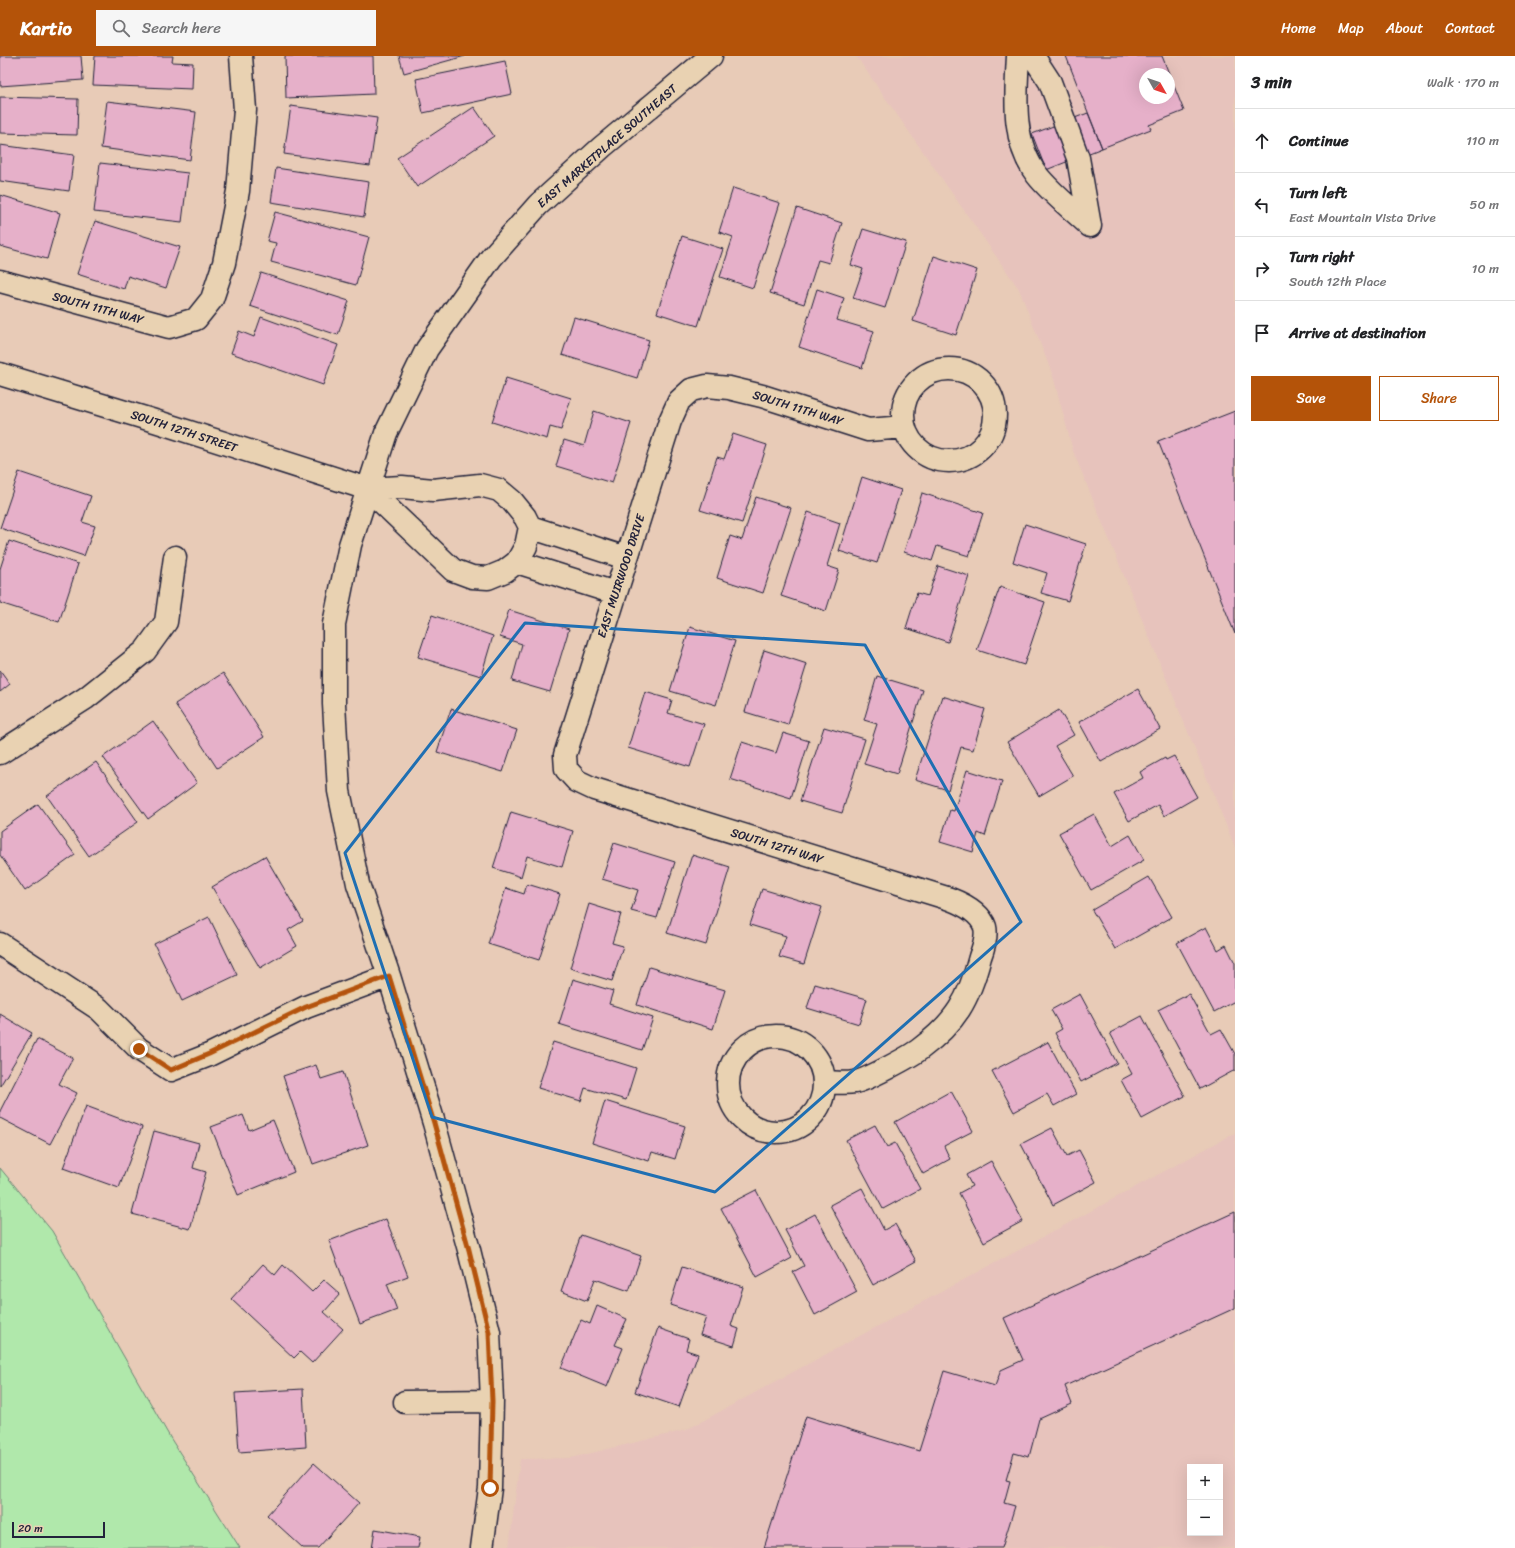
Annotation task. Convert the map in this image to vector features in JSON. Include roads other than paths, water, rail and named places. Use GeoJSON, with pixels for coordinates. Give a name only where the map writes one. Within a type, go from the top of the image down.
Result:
{"type":"FeatureCollection","features":[{"type":"Feature","properties":{"kind":"street","name":"SOUTH 11TH WAY"},"geometry":{"type":"LineString","coordinates":[[0,281],[169,327],[196,319],[212,299],[224,263],[238,191],[245,110],[241,56]]}},
{"type":"Feature","properties":{"kind":"street","name":"EAST MARKETPLACE SOUTHEAST"},"geometry":{"type":"LineString","coordinates":[[482,1548],[490,1488],[492,1401],[489,1332],[469,1250],[434,1123],[389,976],[358,884],[339,791],[334,704],[334,624],[350,545],[386,433],[427,350],[491,258],[538,205],[602,147],[711,56]]}},
{"type":"Feature","properties":{"kind":"street"},"geometry":{"type":"LineString","coordinates":[[1018,56],[1015,103],[1021,144],[1037,174],[1090,226],[1078,158],[1050,82],[1033,56]]}},
{"type":"Feature","properties":{"kind":"street"},"geometry":{"type":"LineString","coordinates":[[940,370],[961,370],[976,377],[987,388],[994,403],[995,419],[992,432],[984,445],[974,455],[960,460],[946,461],[932,458],[920,451],[910,440],[904,426],[903,411],[907,396],[916,382],[930,373],[940,370]]}},
{"type":"Feature","properties":{"kind":"street","name":"SOUTH 12TH STREET"},"geometry":{"type":"LineString","coordinates":[[0,374],[158,422],[368,489],[402,487],[433,490],[480,485],[499,490],[524,517],[530,527],[526,546],[517,562],[505,571],[488,578],[472,577],[454,570],[368,489]]}},
{"type":"Feature","properties":{"kind":"street","name":"SOUTH 11TH WAY"},"geometry":{"type":"LineString","coordinates":[[691,390],[707,386],[729,388],[762,396],[868,430],[904,426]]}},
{"type":"Feature","properties":{"kind":"street","name":"EAST MUIRWOOD DRIVE"},"geometry":{"type":"LineString","coordinates":[[566,769],[565,756],[670,421],[678,401],[691,390]]}},
{"type":"Feature","properties":{"kind":"street"},"geometry":{"type":"LineString","coordinates":[[530,527],[626,558]]}},
{"type":"Feature","properties":{"kind":"street"},"geometry":{"type":"LineString","coordinates":[[0,753],[86,698],[145,651],[166,622],[175,557]]}},
{"type":"Feature","properties":{"kind":"street"},"geometry":{"type":"LineString","coordinates":[[517,562],[615,593]]}},
{"type":"Feature","properties":{"kind":"street","name":"SOUTH 12TH WAY"},"geometry":{"type":"LineString","coordinates":[[566,769],[577,781],[594,789],[964,904],[975,913],[985,927],[984,946],[965,1002],[948,1026],[919,1051],[856,1082],[824,1082]]}},
{"type":"Feature","properties":{"kind":"street"},"geometry":{"type":"LineString","coordinates":[[0,944],[99,1009],[139,1049],[171,1070],[209,1054],[306,1007],[389,976]]}},
{"type":"Feature","properties":{"kind":"street"},"geometry":{"type":"LineString","coordinates":[[771,1035],[787,1036],[802,1042],[814,1053],[822,1067],[824,1082],[822,1099],[814,1113],[803,1124],[788,1131],[772,1132],[756,1129],[743,1120],[733,1107],[727,1092],[728,1076],[736,1057],[742,1048],[756,1039],[771,1035]]}},
{"type":"Feature","properties":{"kind":"street"},"geometry":{"type":"LineString","coordinates":[[405,1402],[492,1401]]}}]}
